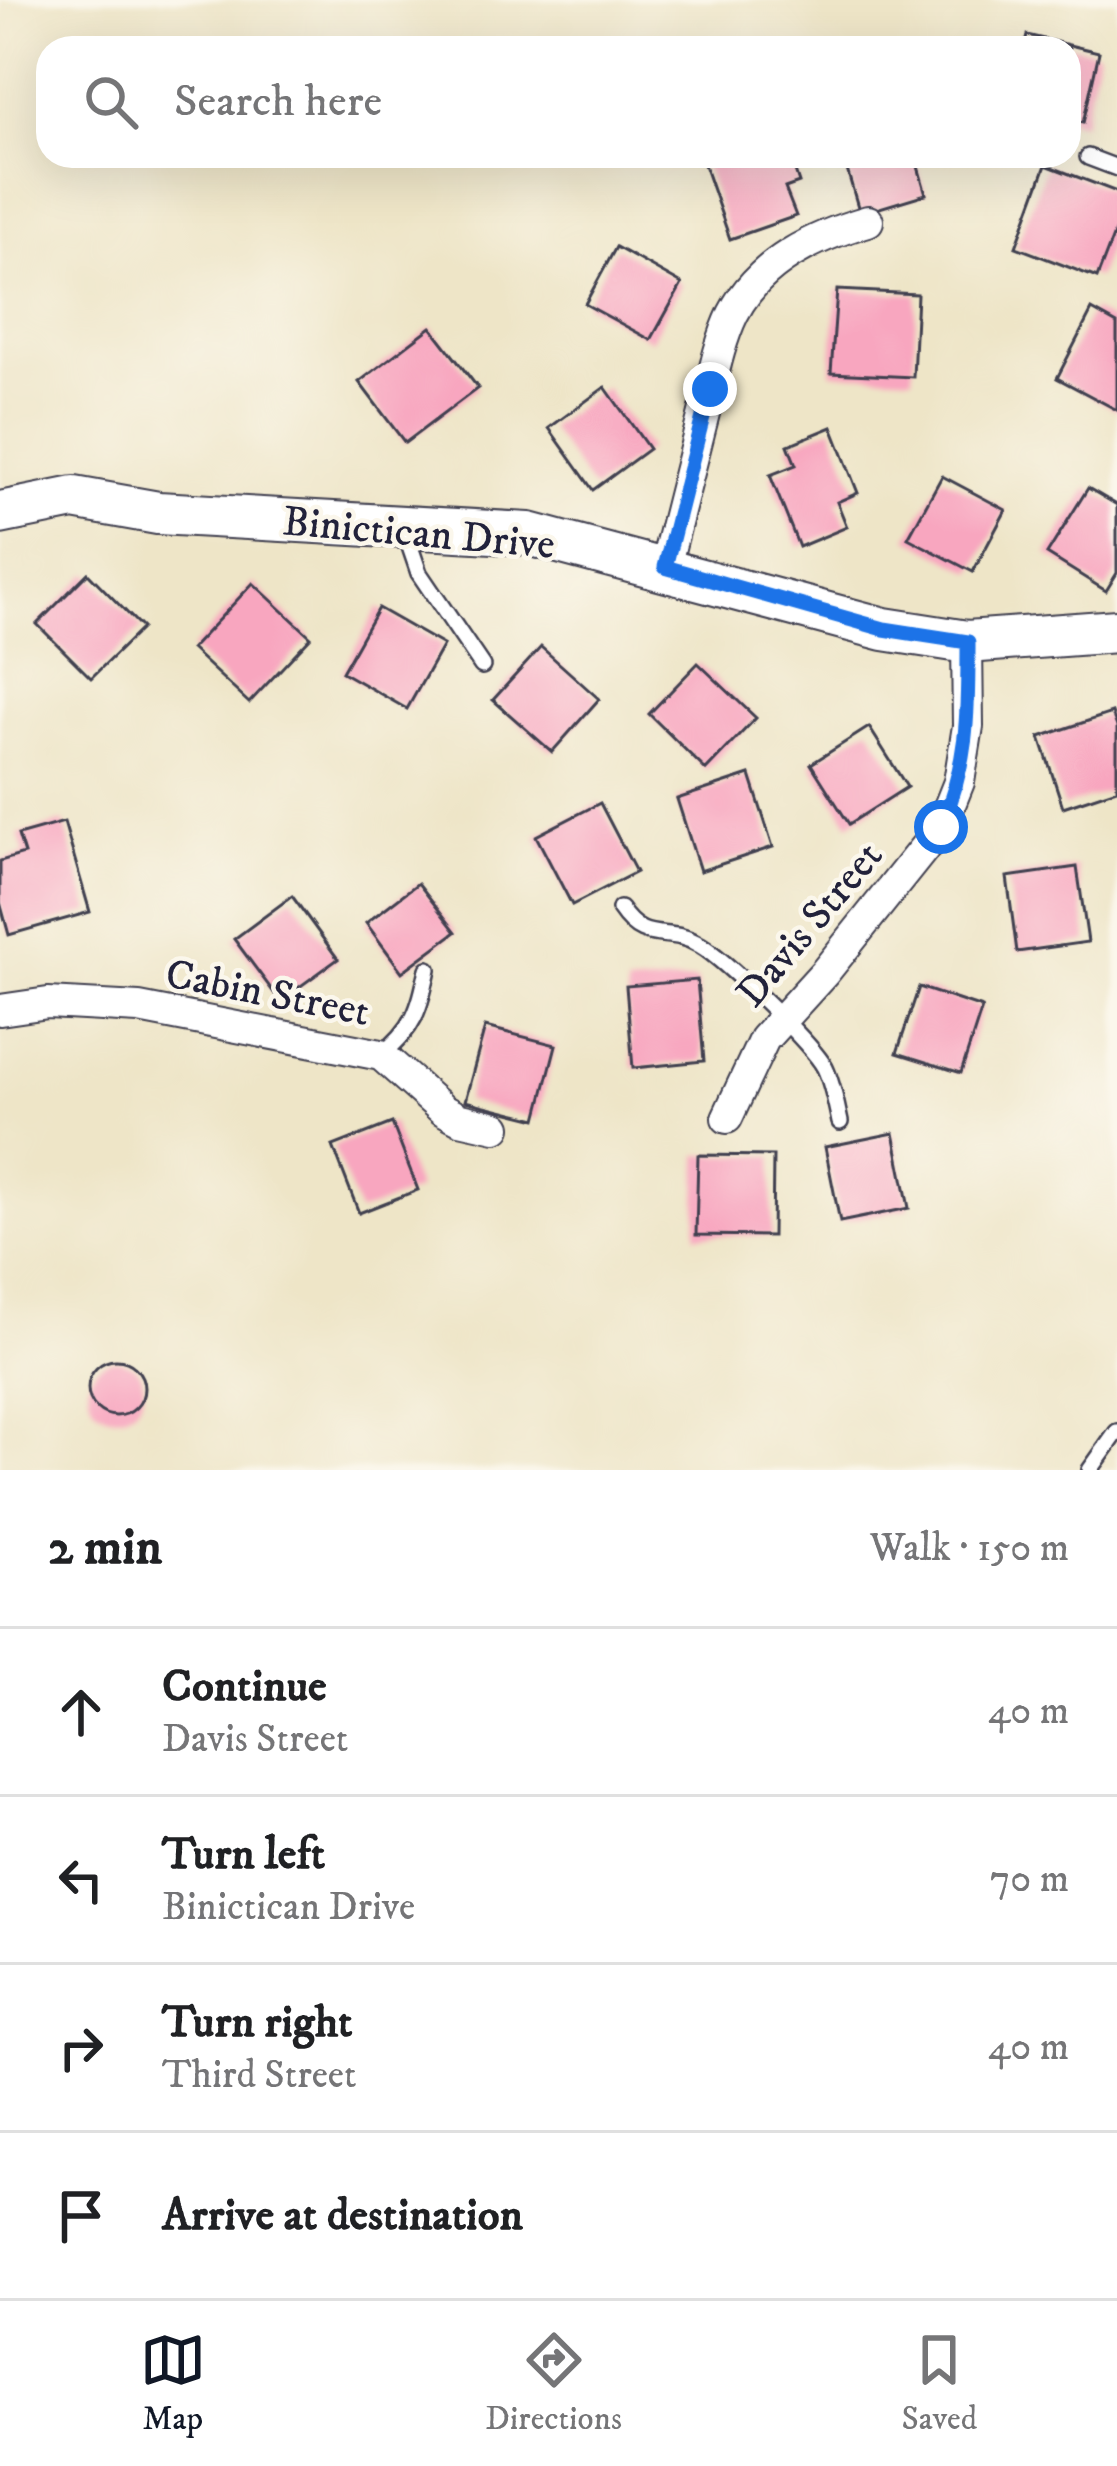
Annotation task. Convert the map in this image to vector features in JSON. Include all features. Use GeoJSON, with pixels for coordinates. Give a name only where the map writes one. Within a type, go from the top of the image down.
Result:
{"type":"FeatureCollection","features":[{"type":"Feature","properties":{"kind":"street"},"geometry":{"type":"LineString","coordinates":[[665,567],[734,313],[788,254],[825,233],[868,221]]}},
{"type":"Feature","properties":{"kind":"street","name":"Binictican Drive"},"geometry":{"type":"LineString","coordinates":[[0,513],[74,498],[158,513],[529,534],[884,629],[968,642],[1117,631]]}},
{"type":"Feature","properties":{"kind":"street","name":"Davis Street"},"geometry":{"type":"LineString","coordinates":[[727,1118],[764,1040],[941,827],[959,782],[968,727],[968,642]]}},
{"type":"Feature","properties":{"kind":"street","name":"Cabin Street"},"geometry":{"type":"LineString","coordinates":[[0,1010],[47,1003],[139,1008],[381,1055],[443,1111],[496,1127]]}},
{"type":"Feature","properties":{"kind":"lane"},"geometry":{"type":"LineString","coordinates":[[1088,157],[1117,168]]}},
{"type":"Feature","properties":{"kind":"lane"},"geometry":{"type":"LineString","coordinates":[[404,526],[419,573],[482,666]]}},
{"type":"Feature","properties":{"kind":"lane"},"geometry":{"type":"LineString","coordinates":[[620,909],[632,927],[645,934],[680,935],[702,946],[806,1040],[824,1067],[840,1122]]}},
{"type":"Feature","properties":{"kind":"lane"},"geometry":{"type":"LineString","coordinates":[[381,1055],[412,1024],[428,969]]}},
{"type":"Feature","properties":{"kind":"lane"},"geometry":{"type":"LineString","coordinates":[[1090,1470],[1117,1432]]}},
{"type":"Feature","properties":{"kind":"building"},"geometry":{"type":"Polygon","coordinates":[[[1081,48],[1099,52],[1081,123],[1081,48]]]}},
{"type":"Feature","properties":{"kind":"building"},"geometry":{"type":"Polygon","coordinates":[[[705,168],[794,168],[799,183],[785,188],[796,216],[730,239],[705,168]]]}},
{"type":"Feature","properties":{"kind":"building"},"geometry":{"type":"Polygon","coordinates":[[[847,168],[918,168],[926,194],[860,214],[847,168]]]}},
{"type":"Feature","properties":{"kind":"building"},"geometry":{"type":"Polygon","coordinates":[[[1045,168],[1117,192],[1117,226],[1097,278],[1016,247],[1045,168]]]}},
{"type":"Feature","properties":{"kind":"building"},"geometry":{"type":"Polygon","coordinates":[[[616,247],[682,284],[651,340],[585,304],[616,247]]]}},
{"type":"Feature","properties":{"kind":"building"},"geometry":{"type":"Polygon","coordinates":[[[837,290],[917,294],[913,377],[831,373],[837,290]]]}},
{"type":"Feature","properties":{"kind":"building"},"geometry":{"type":"Polygon","coordinates":[[[1092,310],[1117,324],[1117,410],[1057,378],[1092,310]]]}},
{"type":"Feature","properties":{"kind":"building"},"geometry":{"type":"Polygon","coordinates":[[[431,327],[478,388],[405,443],[359,382],[431,327]]]}},
{"type":"Feature","properties":{"kind":"building"},"geometry":{"type":"Polygon","coordinates":[[[605,387],[649,449],[593,490],[549,428],[605,387]]]}},
{"type":"Feature","properties":{"kind":"building"},"geometry":{"type":"Polygon","coordinates":[[[832,427],[858,493],[837,502],[847,527],[799,547],[770,475],[796,465],[788,445],[832,427]]]}},
{"type":"Feature","properties":{"kind":"building"},"geometry":{"type":"Polygon","coordinates":[[[942,476],[1006,510],[973,572],[908,538],[942,476]]]}},
{"type":"Feature","properties":{"kind":"building"},"geometry":{"type":"Polygon","coordinates":[[[1088,488],[1117,505],[1117,573],[1106,591],[1047,554],[1088,488]]]}},
{"type":"Feature","properties":{"kind":"building"},"geometry":{"type":"Polygon","coordinates":[[[88,573],[142,628],[91,678],[37,624],[88,573]]]}},
{"type":"Feature","properties":{"kind":"building"},"geometry":{"type":"Polygon","coordinates":[[[253,583],[311,637],[249,703],[191,649],[253,583]]]}},
{"type":"Feature","properties":{"kind":"building"},"geometry":{"type":"Polygon","coordinates":[[[378,608],[443,645],[407,709],[342,672],[378,608]]]}},
{"type":"Feature","properties":{"kind":"building"},"geometry":{"type":"Polygon","coordinates":[[[541,647],[599,699],[552,752],[493,700],[541,647]]]}},
{"type":"Feature","properties":{"kind":"building"},"geometry":{"type":"Polygon","coordinates":[[[698,663],[756,718],[706,770],[649,714],[698,663]]]}},
{"type":"Feature","properties":{"kind":"building"},"geometry":{"type":"Polygon","coordinates":[[[1112,713],[1117,727],[1117,789],[1063,807],[1040,737],[1112,713]]]}},
{"type":"Feature","properties":{"kind":"building"},"geometry":{"type":"Polygon","coordinates":[[[869,727],[907,787],[849,824],[811,764],[869,727]]]}},
{"type":"Feature","properties":{"kind":"building"},"geometry":{"type":"Polygon","coordinates":[[[750,775],[773,847],[700,871],[677,799],[750,775]]]}},
{"type":"Feature","properties":{"kind":"building"},"geometry":{"type":"Polygon","coordinates":[[[600,803],[636,872],[572,905],[536,836],[600,803]]]}},
{"type":"Feature","properties":{"kind":"building"},"geometry":{"type":"Polygon","coordinates":[[[64,822],[90,912],[9,935],[0,902],[0,861],[24,854],[18,835],[64,822]]]}},
{"type":"Feature","properties":{"kind":"building"},"geometry":{"type":"Polygon","coordinates":[[[1077,867],[1088,942],[1017,952],[1007,877],[1077,867]]]}},
{"type":"Feature","properties":{"kind":"building"},"geometry":{"type":"Polygon","coordinates":[[[418,883],[456,932],[402,972],[366,923],[418,883]]]}},
{"type":"Feature","properties":{"kind":"building"},"geometry":{"type":"Polygon","coordinates":[[[292,896],[338,959],[280,1001],[234,939],[292,896]]]}},
{"type":"Feature","properties":{"kind":"building"},"geometry":{"type":"Polygon","coordinates":[[[697,980],[704,1061],[633,1068],[626,986],[697,980]]]}},
{"type":"Feature","properties":{"kind":"building"},"geometry":{"type":"Polygon","coordinates":[[[919,987],[982,1008],[961,1073],[897,1053],[919,987]]]}},
{"type":"Feature","properties":{"kind":"building"},"geometry":{"type":"Polygon","coordinates":[[[485,1027],[556,1045],[537,1119],[465,1101],[485,1027]]]}},
{"type":"Feature","properties":{"kind":"building"},"geometry":{"type":"Polygon","coordinates":[[[392,1123],[418,1190],[359,1213],[333,1146],[392,1123]]]}},
{"type":"Feature","properties":{"kind":"building"},"geometry":{"type":"Polygon","coordinates":[[[894,1133],[909,1208],[840,1222],[825,1147],[894,1133]]]}},
{"type":"Feature","properties":{"kind":"building"},"geometry":{"type":"Polygon","coordinates":[[[698,1155],[773,1156],[772,1236],[696,1235],[698,1155]]]}},
{"type":"Feature","properties":{"kind":"building"},"geometry":{"type":"Polygon","coordinates":[[[116,1360],[136,1368],[144,1388],[136,1408],[116,1416],[96,1408],[88,1388],[96,1368],[116,1360]]]}},
{"type":"Feature","properties":{"kind":"route"},"geometry":{"type":"LineString","coordinates":[[710,389],[665,567],[823,614],[968,642],[968,727],[959,782],[941,827]]}}]}
